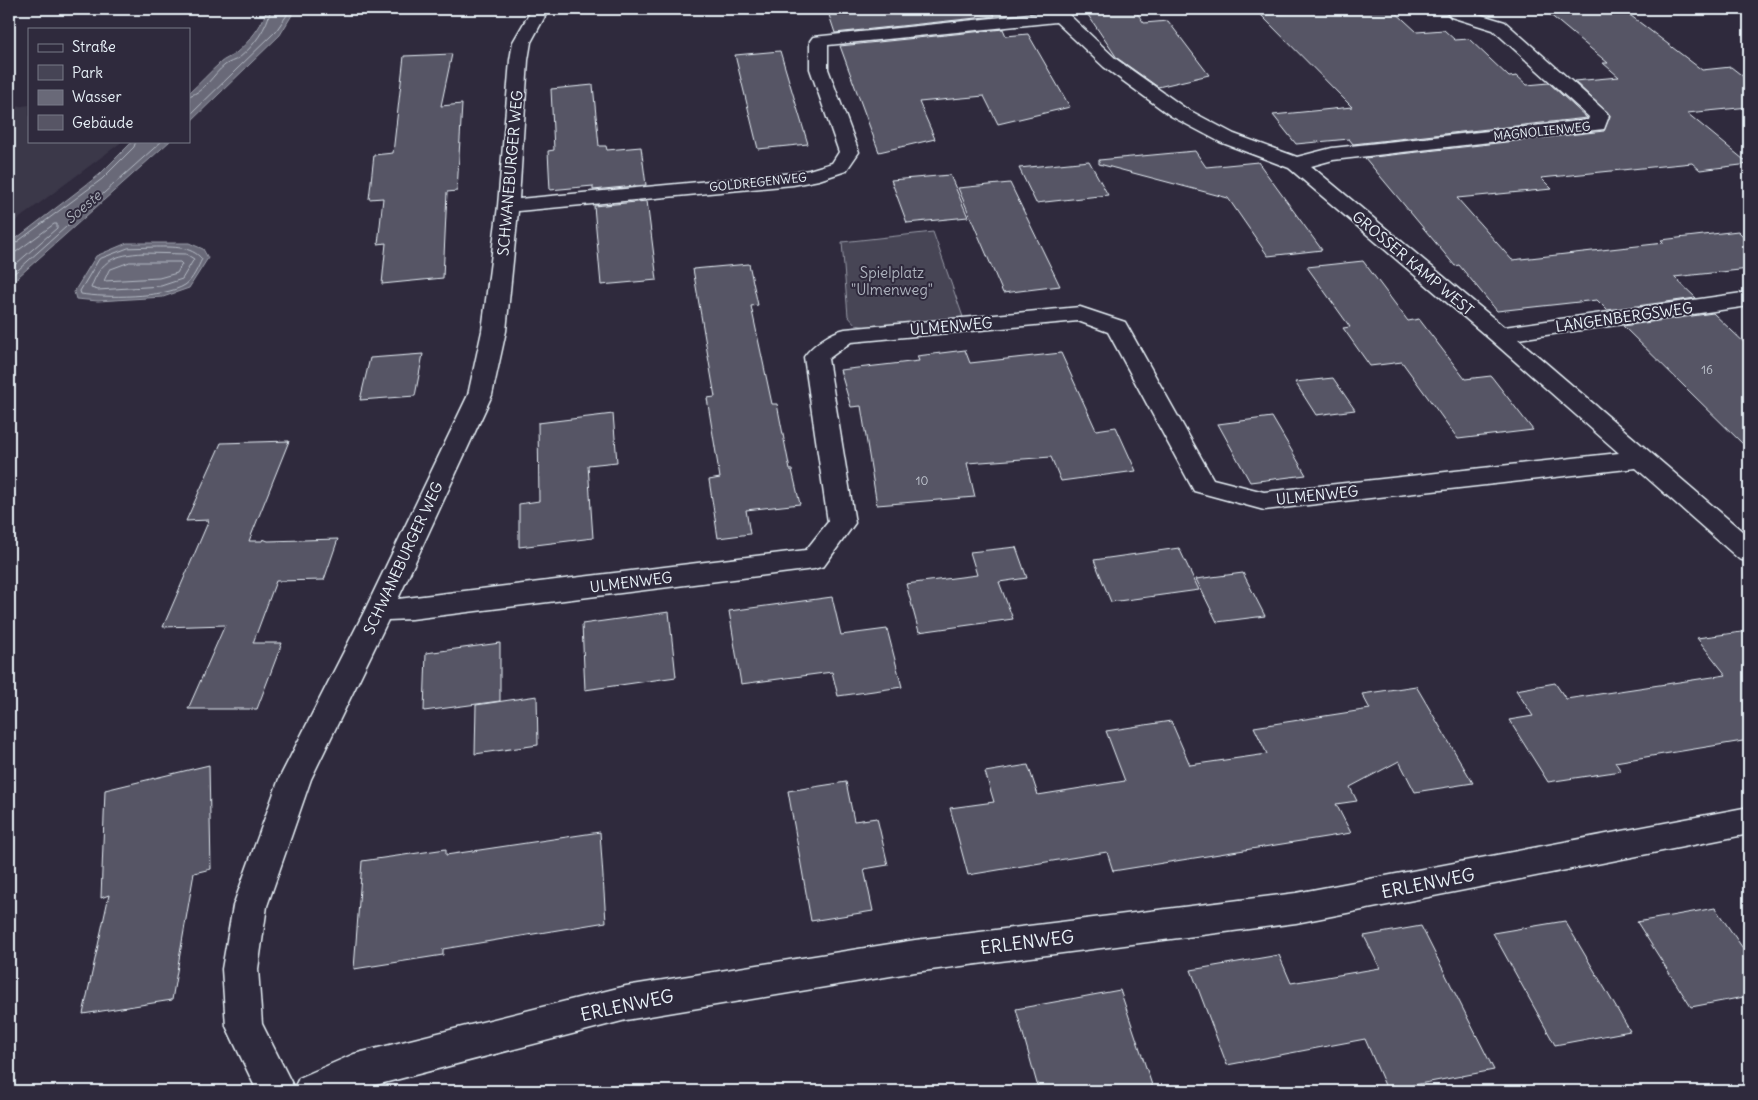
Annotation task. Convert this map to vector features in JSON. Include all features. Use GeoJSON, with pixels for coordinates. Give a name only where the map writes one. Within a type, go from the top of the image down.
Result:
{"type":"FeatureCollection","features":[{"type":"Feature","properties":{"kind":"street","name":"SCHWANEBURGER WEG"},"geometry":{"type":"LineString","coordinates":[[277,1091],[244,1026],[240,969],[250,906],[295,779],[379,610],[480,395],[494,331],[508,206],[519,60],[522,42],[540,9]]}},
{"type":"Feature","properties":{"kind":"street","name":"MAGNOLIENWEG"},"geometry":{"type":"LineString","coordinates":[[1296,164],[1332,154],[1597,125],[1599,116],[1499,26],[1457,13],[1452,9]]}},
{"type":"Feature","properties":{"kind":"street","name":"GOLDREGENWEG"},"geometry":{"type":"LineString","coordinates":[[508,206],[812,176],[839,167],[849,152],[819,69],[818,41],[1058,13]]}},
{"type":"Feature","properties":{"kind":"street","name":"GROSSER KAMP WEST"},"geometry":{"type":"LineString","coordinates":[[1058,13],[1110,63],[1178,112],[1227,138],[1296,164],[1644,459],[1749,552]]}},
{"type":"Feature","properties":{"kind":"street","name":"LANGENBERGSWEG"},"geometry":{"type":"LineString","coordinates":[[1499,335],[1749,299]]}},
{"type":"Feature","properties":{"kind":"street","name":"ULMENWEG"},"geometry":{"type":"LineString","coordinates":[[379,610],[412,610],[814,559],[842,523],[816,357],[845,336],[1080,314],[1117,327],[1202,485],[1264,500],[1644,459]]}},
{"type":"Feature","properties":{"kind":"street","name":"ERLENWEG"},"geometry":{"type":"LineString","coordinates":[[312,1091],[354,1072],[626,1003],[915,956],[1296,908],[1749,821]]}},
{"type":"Feature","properties":{"kind":"shaded area"},"geometry":{"type":"Polygon","coordinates":[[[28,105],[28,142],[122,142],[9,226],[9,108],[28,105]]]}},
{"type":"Feature","properties":{"kind":"green space","name":"Spielplatz \"Ulmenweg\""},"geometry":{"type":"Polygon","coordinates":[[[933,232],[963,317],[873,328],[856,325],[848,316],[842,242],[933,232]]]}},
{"type":"Feature","properties":{"kind":"water"},"geometry":{"type":"Polygon","coordinates":[[[267,9],[291,9],[292,15],[280,35],[190,122],[190,92],[223,60],[236,53],[246,44],[259,27],[267,9]]]}},
{"type":"Feature","properties":{"kind":"water","name":"Soeste"},"geometry":{"type":"Polygon","coordinates":[[[132,142],[169,142],[9,285],[9,244],[99,175],[132,142]]]}},
{"type":"Feature","properties":{"kind":"water"},"geometry":{"type":"Polygon","coordinates":[[[127,243],[189,243],[203,249],[208,258],[189,288],[163,297],[98,301],[76,299],[74,292],[96,256],[127,243]]]}},
{"type":"Feature","properties":{"kind":"building"},"geometry":{"type":"Polygon","coordinates":[[[827,9],[991,9],[995,16],[835,33],[827,9]]]}},
{"type":"Feature","properties":{"kind":"building"},"geometry":{"type":"Polygon","coordinates":[[[1084,9],[1134,9],[1144,23],[1168,21],[1209,75],[1158,87],[1117,58],[1084,9]]]}},
{"type":"Feature","properties":{"kind":"building"},"geometry":{"type":"Polygon","coordinates":[[[1334,9],[1392,9],[1417,32],[1444,30],[1455,40],[1469,39],[1509,77],[1517,76],[1527,85],[1549,83],[1587,118],[1353,144],[1349,139],[1296,144],[1273,115],[1352,107],[1261,15],[1334,9]]]}},
{"type":"Feature","properties":{"kind":"building"},"geometry":{"type":"Polygon","coordinates":[[[1594,9],[1622,9],[1702,70],[1731,67],[1749,81],[1749,107],[1687,113],[1749,164],[1700,170],[1692,163],[1541,178],[1552,189],[1457,198],[1512,260],[1664,243],[1661,240],[1738,231],[1749,242],[1749,269],[1674,277],[1696,298],[1607,310],[1597,300],[1497,311],[1459,265],[1455,266],[1365,158],[1604,131],[1610,115],[1574,81],[1619,77],[1603,63],[1608,63],[1548,13],[1594,9]]]}},
{"type":"Feature","properties":{"kind":"building"},"geometry":{"type":"Polygon","coordinates":[[[1003,29],[1006,36],[1028,34],[1070,107],[998,124],[984,96],[919,102],[935,139],[879,152],[840,46],[1003,29]]]}},
{"type":"Feature","properties":{"kind":"building"},"geometry":{"type":"Polygon","coordinates":[[[780,51],[808,144],[758,149],[735,55],[780,51]]]}},
{"type":"Feature","properties":{"kind":"building"},"geometry":{"type":"Polygon","coordinates":[[[452,54],[441,106],[462,104],[457,191],[447,192],[443,278],[382,284],[386,243],[378,244],[383,198],[369,199],[374,155],[393,153],[404,56],[452,54]]]}},
{"type":"Feature","properties":{"kind":"building"},"geometry":{"type":"Polygon","coordinates":[[[593,85],[599,146],[606,146],[607,150],[641,147],[646,185],[593,190],[593,186],[550,190],[548,151],[554,150],[551,89],[593,85]]]}},
{"type":"Feature","properties":{"kind":"building"},"geometry":{"type":"Polygon","coordinates":[[[1195,151],[1206,167],[1258,162],[1322,250],[1268,256],[1228,198],[1099,164],[1099,160],[1195,151]]]}},
{"type":"Feature","properties":{"kind":"building"},"geometry":{"type":"Polygon","coordinates":[[[1089,161],[1108,195],[1036,203],[1019,168],[1089,161]]]}},
{"type":"Feature","properties":{"kind":"building"},"geometry":{"type":"Polygon","coordinates":[[[950,175],[968,217],[907,223],[891,180],[950,175]]]}},
{"type":"Feature","properties":{"kind":"building"},"geometry":{"type":"Polygon","coordinates":[[[1010,183],[1060,286],[1003,293],[958,188],[1010,183]]]}},
{"type":"Feature","properties":{"kind":"building"},"geometry":{"type":"Polygon","coordinates":[[[647,201],[657,280],[601,285],[594,206],[647,201]]]}},
{"type":"Feature","properties":{"kind":"building"},"geometry":{"type":"Polygon","coordinates":[[[1363,261],[1408,321],[1419,319],[1465,379],[1491,376],[1533,430],[1458,439],[1402,362],[1370,366],[1343,328],[1350,327],[1307,267],[1363,261]]]}},
{"type":"Feature","properties":{"kind":"building"},"geometry":{"type":"Polygon","coordinates":[[[749,264],[758,305],[751,306],[772,404],[777,404],[790,470],[792,470],[800,504],[746,510],[750,534],[718,538],[709,480],[720,478],[707,398],[715,397],[693,269],[749,264]]]}},
{"type":"Feature","properties":{"kind":"building"},"geometry":{"type":"Polygon","coordinates":[[[1713,313],[1749,347],[1749,450],[1623,326],[1713,313]]]}},
{"type":"Feature","properties":{"kind":"building"},"geometry":{"type":"Polygon","coordinates":[[[965,350],[970,363],[1061,353],[1096,430],[1116,427],[1136,471],[1061,481],[1051,457],[967,463],[975,497],[877,505],[861,406],[851,407],[840,370],[919,361],[917,356],[965,350]]]}},
{"type":"Feature","properties":{"kind":"building"},"geometry":{"type":"Polygon","coordinates":[[[423,354],[415,396],[360,400],[370,358],[423,354]]]}},
{"type":"Feature","properties":{"kind":"building"},"geometry":{"type":"Polygon","coordinates":[[[1333,378],[1355,410],[1316,415],[1295,382],[1333,378]]]}},
{"type":"Feature","properties":{"kind":"building"},"geometry":{"type":"Polygon","coordinates":[[[613,414],[617,462],[588,465],[593,538],[519,547],[519,504],[539,501],[538,423],[613,414]]]}},
{"type":"Feature","properties":{"kind":"building"},"geometry":{"type":"Polygon","coordinates":[[[1272,417],[1306,475],[1250,482],[1218,424],[1272,417]]]}},
{"type":"Feature","properties":{"kind":"building"},"geometry":{"type":"Polygon","coordinates":[[[289,441],[249,541],[262,541],[263,539],[268,541],[338,539],[324,580],[276,581],[253,643],[282,643],[257,709],[188,709],[225,625],[163,627],[209,520],[186,521],[221,443],[289,441]]]}},
{"type":"Feature","properties":{"kind":"building"},"geometry":{"type":"Polygon","coordinates":[[[1016,547],[1027,578],[999,582],[1013,619],[919,632],[906,584],[977,575],[970,552],[1016,547]]]}},
{"type":"Feature","properties":{"kind":"building"},"geometry":{"type":"Polygon","coordinates":[[[1179,548],[1199,590],[1111,602],[1094,560],[1179,548]]]}},
{"type":"Feature","properties":{"kind":"building"},"geometry":{"type":"Polygon","coordinates":[[[1243,573],[1265,616],[1217,622],[1196,579],[1243,573]]]}},
{"type":"Feature","properties":{"kind":"building"},"geometry":{"type":"Polygon","coordinates":[[[832,597],[841,635],[887,629],[902,687],[838,696],[832,672],[741,684],[729,611],[832,597]]]}},
{"type":"Feature","properties":{"kind":"building"},"geometry":{"type":"Polygon","coordinates":[[[669,612],[676,677],[585,690],[582,624],[669,612]]]}},
{"type":"Feature","properties":{"kind":"building"},"geometry":{"type":"Polygon","coordinates":[[[1749,631],[1749,740],[1615,762],[1621,771],[1548,782],[1509,720],[1533,716],[1516,690],[1555,683],[1566,699],[1726,675],[1697,638],[1749,631]]]}},
{"type":"Feature","properties":{"kind":"building"},"geometry":{"type":"Polygon","coordinates":[[[500,643],[500,701],[424,711],[426,653],[500,643]]]}},
{"type":"Feature","properties":{"kind":"building"},"geometry":{"type":"Polygon","coordinates":[[[1416,686],[1473,783],[1415,792],[1399,761],[1350,787],[1357,801],[1336,804],[1351,833],[1113,871],[1107,852],[968,875],[950,808],[994,802],[985,772],[1028,765],[1038,795],[1125,781],[1106,731],[1171,721],[1190,765],[1267,754],[1254,727],[1370,709],[1362,694],[1416,686]]]}},
{"type":"Feature","properties":{"kind":"building"},"geometry":{"type":"Polygon","coordinates":[[[537,696],[538,745],[475,754],[476,705],[537,696]]]}},
{"type":"Feature","properties":{"kind":"building"},"geometry":{"type":"Polygon","coordinates":[[[209,765],[211,869],[194,873],[172,1000],[83,1014],[109,895],[101,898],[105,790],[209,765]]]}},
{"type":"Feature","properties":{"kind":"building"},"geometry":{"type":"Polygon","coordinates":[[[846,782],[854,821],[877,818],[888,865],[864,869],[873,911],[811,921],[788,791],[846,782]]]}},
{"type":"Feature","properties":{"kind":"building"},"geometry":{"type":"Polygon","coordinates":[[[600,832],[606,922],[443,949],[443,955],[354,969],[362,861],[446,849],[446,855],[600,832]]]}},
{"type":"Feature","properties":{"kind":"building"},"geometry":{"type":"Polygon","coordinates":[[[1715,908],[1749,957],[1749,996],[1691,1007],[1637,922],[1715,908]]]}},
{"type":"Feature","properties":{"kind":"building"},"geometry":{"type":"Polygon","coordinates":[[[1565,921],[1630,1031],[1555,1045],[1493,933],[1565,921]]]}},
{"type":"Feature","properties":{"kind":"building"},"geometry":{"type":"Polygon","coordinates":[[[1421,926],[1494,1070],[1387,1090],[1365,1039],[1227,1065],[1191,970],[1279,955],[1291,983],[1380,968],[1364,936],[1421,926]]]}},
{"type":"Feature","properties":{"kind":"building"},"geometry":{"type":"Polygon","coordinates":[[[1120,990],[1154,1091],[1039,1091],[1016,1009],[1120,990]]]}}]}
